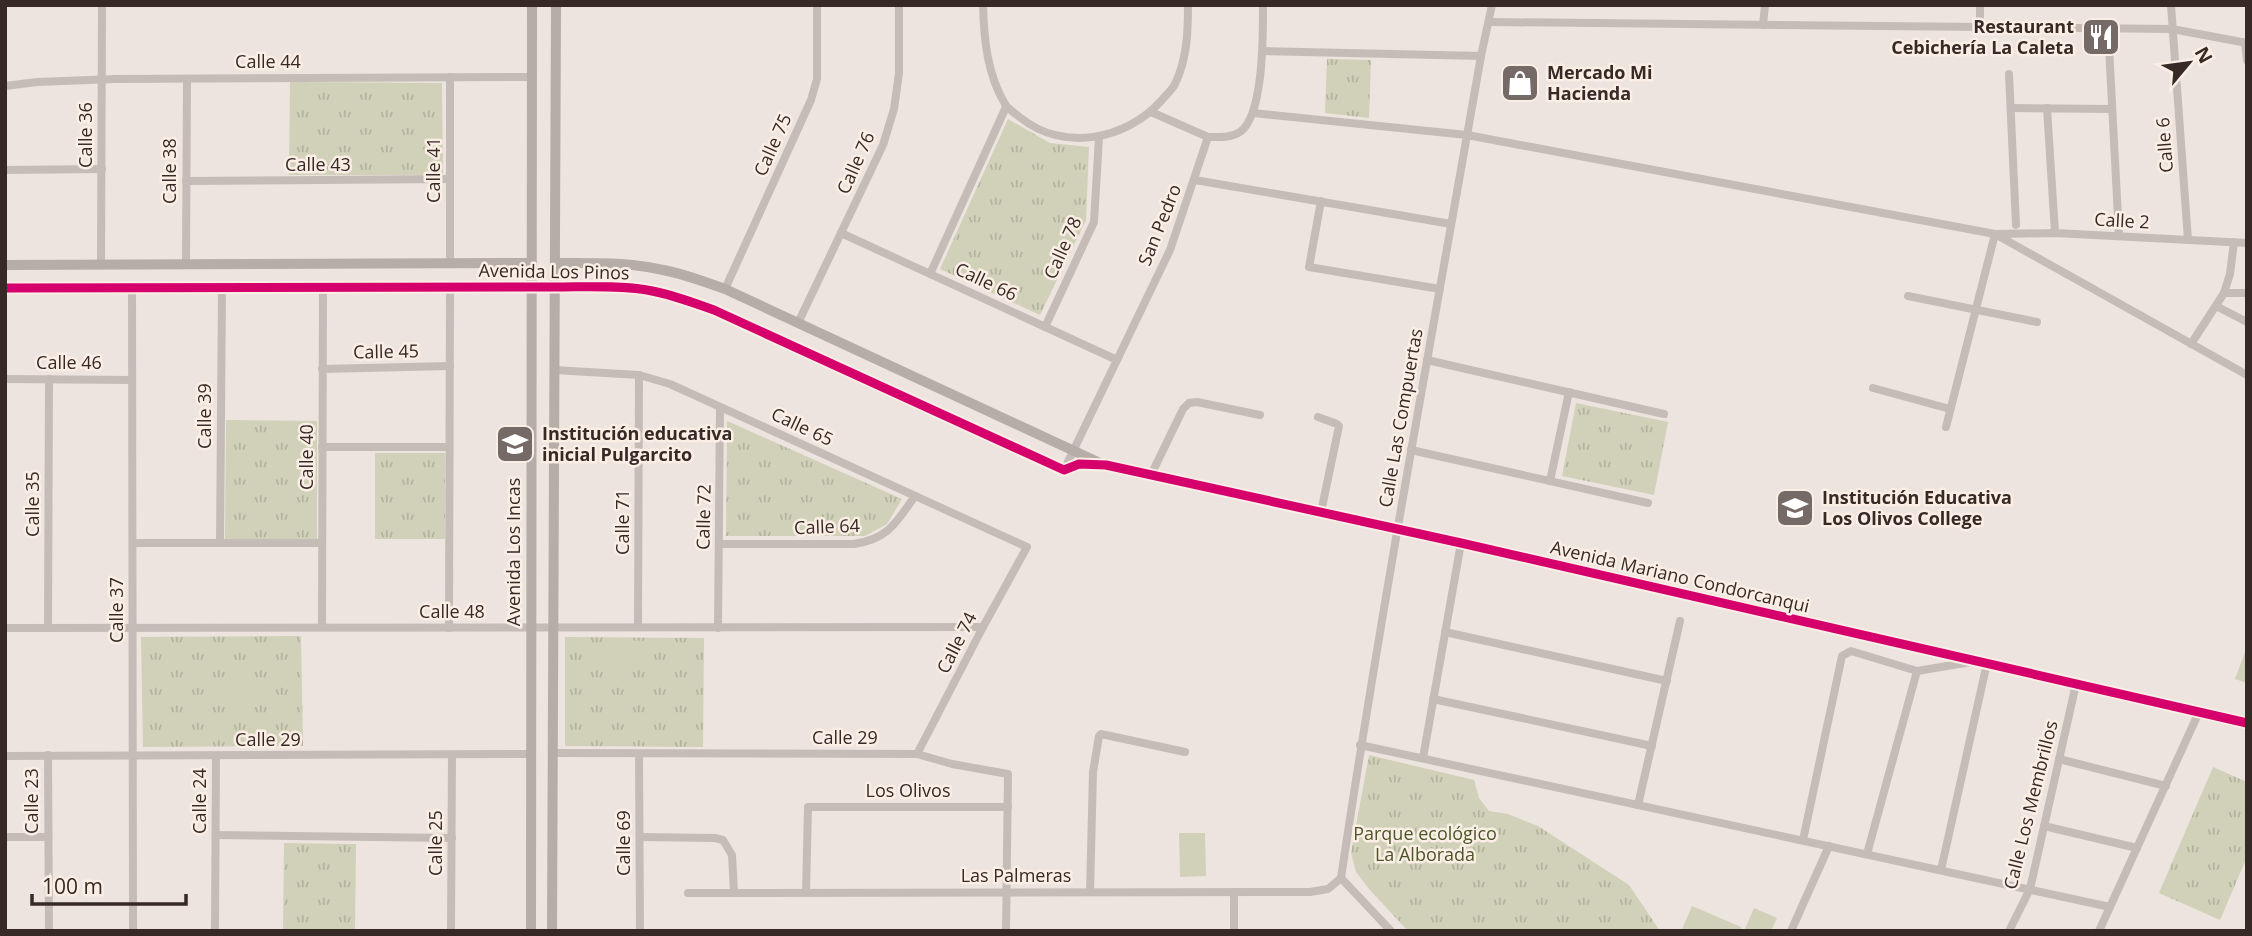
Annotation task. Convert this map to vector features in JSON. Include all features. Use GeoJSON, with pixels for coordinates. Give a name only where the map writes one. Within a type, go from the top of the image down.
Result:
{"type":"FeatureCollection","features":[{"type":"Feature","properties":{"kind":"street","name":"Calle 36"},"geometry":{"type":"LineString","coordinates":[[101,264],[102,5]]}},
{"type":"Feature","properties":{"kind":"street","name":"Avenida Los Incas"},"geometry":{"type":"LineString","coordinates":[[531,931],[532,5]]}},
{"type":"Feature","properties":{"kind":"street"},"geometry":{"type":"LineString","coordinates":[[552,931],[556,5]]}},
{"type":"Feature","properties":{"kind":"street","name":"Calle 75"},"geometry":{"type":"LineString","coordinates":[[725,289],[811,100],[817,79],[817,5]]}},
{"type":"Feature","properties":{"kind":"street","name":"Calle 76"},"geometry":{"type":"LineString","coordinates":[[798,323],[884,145],[894,109],[899,73],[899,5]]}},
{"type":"Feature","properties":{"kind":"street"},"geometry":{"type":"LineString","coordinates":[[984,5],[986,49],[994,79],[1006,107],[1029,125],[1050,135],[1075,138],[1099,137],[1126,127],[1151,112],[1174,86],[1187,49],[1188,5]]}},
{"type":"Feature","properties":{"kind":"street"},"geometry":{"type":"LineString","coordinates":[[1151,112],[1208,137],[1222,137],[1239,132],[1253,113],[1263,51],[1263,5]]}},
{"type":"Feature","properties":{"kind":"street","name":"Calle Las Compuertas"},"geometry":{"type":"LineString","coordinates":[[1340,878],[1411,450],[1492,5]]}},
{"type":"Feature","properties":{"kind":"street"},"geometry":{"type":"LineString","coordinates":[[1763,25],[1765,5]]}},
{"type":"Feature","properties":{"kind":"street"},"geometry":{"type":"LineString","coordinates":[[1980,5],[1980,27]]}},
{"type":"Feature","properties":{"kind":"street","name":"Calle 6"},"geometry":{"type":"LineString","coordinates":[[2171,5],[2188,240]]}},
{"type":"Feature","properties":{"kind":"street"},"geometry":{"type":"LineString","coordinates":[[1489,22],[2172,29],[2246,43],[2247,60]]}},
{"type":"Feature","properties":{"kind":"street"},"geometry":{"type":"LineString","coordinates":[[2108,29],[2119,236]]}},
{"type":"Feature","properties":{"kind":"street"},"geometry":{"type":"LineString","coordinates":[[1263,51],[1481,56]]}},
{"type":"Feature","properties":{"kind":"street"},"geometry":{"type":"LineString","coordinates":[[2009,74],[2016,225]]}},
{"type":"Feature","properties":{"kind":"street","name":"Calle 41"},"geometry":{"type":"LineString","coordinates":[[450,77],[450,263]]}},
{"type":"Feature","properties":{"kind":"street","name":"Calle 44"},"geometry":{"type":"LineString","coordinates":[[5,86],[102,79],[532,77]]}},
{"type":"Feature","properties":{"kind":"street","name":"Calle 38"},"geometry":{"type":"LineString","coordinates":[[186,264],[187,79]]}},
{"type":"Feature","properties":{"kind":"street"},"geometry":{"type":"LineString","coordinates":[[930,274],[1006,107]]}},
{"type":"Feature","properties":{"kind":"street"},"geometry":{"type":"LineString","coordinates":[[2011,107],[2112,109]]}},
{"type":"Feature","properties":{"kind":"street"},"geometry":{"type":"LineString","coordinates":[[2047,108],[2055,233]]}},
{"type":"Feature","properties":{"kind":"street"},"geometry":{"type":"LineString","coordinates":[[1253,113],[1467,135],[1996,234],[2247,375]]}},
{"type":"Feature","properties":{"kind":"street","name":"Calle 78"},"geometry":{"type":"LineString","coordinates":[[1045,327],[1094,222],[1099,137]]}},
{"type":"Feature","properties":{"kind":"street","name":"San Pedro"},"geometry":{"type":"LineString","coordinates":[[1064,470],[1170,250],[1208,137]]}},
{"type":"Feature","properties":{"kind":"street"},"geometry":{"type":"LineString","coordinates":[[5,170],[102,169]]}},
{"type":"Feature","properties":{"kind":"street","name":"Calle 43"},"geometry":{"type":"LineString","coordinates":[[186,181],[450,179]]}},
{"type":"Feature","properties":{"kind":"street"},"geometry":{"type":"LineString","coordinates":[[1195,180],[1451,224]]}},
{"type":"Feature","properties":{"kind":"street"},"geometry":{"type":"LineString","coordinates":[[1321,201],[1310,267],[1440,289]]}},
{"type":"Feature","properties":{"kind":"street","name":"Calle 66"},"geometry":{"type":"LineString","coordinates":[[841,233],[1117,360]]}},
{"type":"Feature","properties":{"kind":"street","name":"Calle 2"},"geometry":{"type":"LineString","coordinates":[[1996,234],[2055,233],[2247,243]]}},
{"type":"Feature","properties":{"kind":"street"},"geometry":{"type":"LineString","coordinates":[[1946,427],[1996,234]]}},
{"type":"Feature","properties":{"kind":"street"},"geometry":{"type":"LineString","coordinates":[[2191,344],[2224,293],[2230,274],[2234,243]]}},
{"type":"Feature","properties":{"kind":"street"},"geometry":{"type":"LineString","coordinates":[[511,287],[512,263]]}},
{"type":"Feature","properties":{"kind":"street","name":"Avenida Los Pinos"},"geometry":{"type":"LineString","coordinates":[[5,265],[532,263]]}},
{"type":"Feature","properties":{"kind":"street","name":"Avenida Los Pinos"},"geometry":{"type":"LineString","coordinates":[[555,263],[657,268],[725,289],[1073,450]]}},
{"type":"Feature","properties":{"kind":"street","name":"Calle 40"},"geometry":{"type":"LineString","coordinates":[[322,627],[323,287]]}},
{"type":"Feature","properties":{"kind":"street"},"geometry":{"type":"LineString","coordinates":[[449,628],[450,287]]}},
{"type":"Feature","properties":{"kind":"street","name":"Avenida Los Pinos"},"geometry":{"type":"LineString","coordinates":[[5,288],[555,287],[647,290],[714,310],[1064,470]]}},
{"type":"Feature","properties":{"kind":"street","name":"Calle 37"},"geometry":{"type":"LineString","coordinates":[[132,289],[133,931]]}},
{"type":"Feature","properties":{"kind":"street","name":"Calle 39"},"geometry":{"type":"LineString","coordinates":[[220,543],[222,289]]}},
{"type":"Feature","properties":{"kind":"street"},"geometry":{"type":"LineString","coordinates":[[2224,293],[2247,293]]}},
{"type":"Feature","properties":{"kind":"street"},"geometry":{"type":"LineString","coordinates":[[1908,296],[2037,322]]}},
{"type":"Feature","properties":{"kind":"street"},"geometry":{"type":"LineString","coordinates":[[2216,306],[2247,322]]}},
{"type":"Feature","properties":{"kind":"street"},"geometry":{"type":"LineString","coordinates":[[1427,359],[1664,414]]}},
{"type":"Feature","properties":{"kind":"street","name":"Calle 45"},"geometry":{"type":"LineString","coordinates":[[323,369],[450,366]]}},
{"type":"Feature","properties":{"kind":"street","name":"Calle 65"},"geometry":{"type":"LineString","coordinates":[[554,370],[639,375],[670,384],[1027,547]]}},
{"type":"Feature","properties":{"kind":"street","name":"Calle 71"},"geometry":{"type":"LineString","coordinates":[[638,627],[639,375]]}},
{"type":"Feature","properties":{"kind":"street","name":"Calle 46"},"geometry":{"type":"LineString","coordinates":[[5,379],[132,380]]}},
{"type":"Feature","properties":{"kind":"street","name":"Calle 35"},"geometry":{"type":"LineString","coordinates":[[48,628],[49,379]]}},
{"type":"Feature","properties":{"kind":"street"},"geometry":{"type":"LineString","coordinates":[[1873,388],[1951,409]]}},
{"type":"Feature","properties":{"kind":"street"},"geometry":{"type":"LineString","coordinates":[[1550,481],[1569,392]]}},
{"type":"Feature","properties":{"kind":"street"},"geometry":{"type":"LineString","coordinates":[[1151,475],[1183,409],[1189,403],[1197,402],[1260,415]]}},
{"type":"Feature","properties":{"kind":"street","name":"Calle 72"},"geometry":{"type":"LineString","coordinates":[[718,628],[720,407]]}},
{"type":"Feature","properties":{"kind":"street"},"geometry":{"type":"LineString","coordinates":[[1318,417],[1339,426],[1321,512]]}},
{"type":"Feature","properties":{"kind":"street"},"geometry":{"type":"LineString","coordinates":[[322,447],[449,447]]}},
{"type":"Feature","properties":{"kind":"street","name":"Avenida Mariano Condorcanqui"},"geometry":{"type":"LineString","coordinates":[[1073,450],[1106,465]]}},
{"type":"Feature","properties":{"kind":"street"},"geometry":{"type":"LineString","coordinates":[[1411,450],[1648,503]]}},
{"type":"Feature","properties":{"kind":"street","name":"Avenida Mariano Condorcanqui"},"geometry":{"type":"LineString","coordinates":[[1064,470],[1079,464],[1106,465],[1461,543],[2247,723]]}},
{"type":"Feature","properties":{"kind":"street","name":"Calle 64"},"geometry":{"type":"LineString","coordinates":[[719,544],[870,542],[894,527],[915,496]]}},
{"type":"Feature","properties":{"kind":"street"},"geometry":{"type":"LineString","coordinates":[[133,543],[322,544]]}},
{"type":"Feature","properties":{"kind":"street"},"geometry":{"type":"LineString","coordinates":[[1423,758],[1461,543]]}},
{"type":"Feature","properties":{"kind":"street","name":"Calle 74"},"geometry":{"type":"LineString","coordinates":[[917,754],[1027,547]]}},
{"type":"Feature","properties":{"kind":"street"},"geometry":{"type":"LineString","coordinates":[[1638,805],[1680,621]]}},
{"type":"Feature","properties":{"kind":"street","name":"Calle 48"},"geometry":{"type":"LineString","coordinates":[[5,628],[983,626]]}},
{"type":"Feature","properties":{"kind":"street"},"geometry":{"type":"LineString","coordinates":[[1445,632],[1667,681]]}},
{"type":"Feature","properties":{"kind":"street"},"geometry":{"type":"LineString","coordinates":[[1802,841],[1842,656],[1851,651],[1917,671],[1981,662],[1941,870]]}},
{"type":"Feature","properties":{"kind":"street"},"geometry":{"type":"LineString","coordinates":[[1867,854],[1917,671]]}},
{"type":"Feature","properties":{"kind":"street","name":"Calle Los Membrillos"},"geometry":{"type":"LineString","coordinates":[[2009,931],[2029,890],[2076,684]]}},
{"type":"Feature","properties":{"kind":"street"},"geometry":{"type":"LineString","coordinates":[[531,693],[554,693]]}},
{"type":"Feature","properties":{"kind":"street"},"geometry":{"type":"LineString","coordinates":[[1433,699],[1652,746]]}},
{"type":"Feature","properties":{"kind":"street"},"geometry":{"type":"LineString","coordinates":[[2099,931],[2199,712]]}},
{"type":"Feature","properties":{"kind":"street"},"geometry":{"type":"LineString","coordinates":[[1090,892],[1093,772],[1099,736],[1101,734],[1185,752]]}},
{"type":"Feature","properties":{"kind":"street"},"geometry":{"type":"LineString","coordinates":[[1360,745],[2110,907]]}},
{"type":"Feature","properties":{"kind":"street","name":"Calle 29"},"geometry":{"type":"LineString","coordinates":[[553,753],[917,754],[952,765],[1008,774],[1008,807]]}},
{"type":"Feature","properties":{"kind":"street","name":"Calle 29"},"geometry":{"type":"LineString","coordinates":[[5,755],[530,754]]}},
{"type":"Feature","properties":{"kind":"street","name":"Calle 69"},"geometry":{"type":"LineString","coordinates":[[639,754],[640,931]]}},
{"type":"Feature","properties":{"kind":"street","name":"Calle 23"},"geometry":{"type":"LineString","coordinates":[[48,755],[49,931]]}},
{"type":"Feature","properties":{"kind":"street","name":"Calle 25"},"geometry":{"type":"LineString","coordinates":[[451,931],[452,755]]}},
{"type":"Feature","properties":{"kind":"street","name":"Calle 24"},"geometry":{"type":"LineString","coordinates":[[215,931],[216,756]]}},
{"type":"Feature","properties":{"kind":"street"},"geometry":{"type":"LineString","coordinates":[[2059,759],[2165,786]]}},
{"type":"Feature","properties":{"kind":"street","name":"Los Olivos"},"geometry":{"type":"LineString","coordinates":[[806,892],[808,807],[1008,807]]}},
{"type":"Feature","properties":{"kind":"street"},"geometry":{"type":"LineString","coordinates":[[1006,931],[1008,807]]}},
{"type":"Feature","properties":{"kind":"street"},"geometry":{"type":"LineString","coordinates":[[2044,826],[2137,848]]}},
{"type":"Feature","properties":{"kind":"street"},"geometry":{"type":"LineString","coordinates":[[216,835],[452,838]]}},
{"type":"Feature","properties":{"kind":"street"},"geometry":{"type":"LineString","coordinates":[[5,837],[48,837]]}},
{"type":"Feature","properties":{"kind":"street"},"geometry":{"type":"LineString","coordinates":[[640,837],[723,840],[732,855],[734,892]]}},
{"type":"Feature","properties":{"kind":"street"},"geometry":{"type":"LineString","coordinates":[[1791,931],[1829,846]]}},
{"type":"Feature","properties":{"kind":"street"},"geometry":{"type":"LineString","coordinates":[[1340,878],[1391,931]]}},
{"type":"Feature","properties":{"kind":"street","name":"Las Palmeras"},"geometry":{"type":"LineString","coordinates":[[688,893],[1310,892],[1328,889],[1340,878]]}},
{"type":"Feature","properties":{"kind":"street"},"geometry":{"type":"LineString","coordinates":[[1234,892],[1234,931]]}},
{"type":"Feature","properties":{"kind":"green space"},"geometry":{"type":"Polygon","coordinates":[[[1327,59],[1371,60],[1369,118],[1325,113],[1327,59]]]}},
{"type":"Feature","properties":{"kind":"green space"},"geometry":{"type":"Polygon","coordinates":[[[290,82],[442,83],[443,175],[289,175],[290,82]]]}},
{"type":"Feature","properties":{"kind":"green space"},"geometry":{"type":"Polygon","coordinates":[[[1008,119],[1050,143],[1089,147],[1086,220],[1040,315],[940,269],[1008,119]]]}},
{"type":"Feature","properties":{"kind":"green space"},"geometry":{"type":"Polygon","coordinates":[[[1576,403],[1668,422],[1654,495],[1562,476],[1576,403]]]}},
{"type":"Feature","properties":{"kind":"green space"},"geometry":{"type":"Polygon","coordinates":[[[226,420],[317,421],[317,540],[225,539],[226,420]]]}},
{"type":"Feature","properties":{"kind":"green space"},"geometry":{"type":"Polygon","coordinates":[[[727,421],[902,499],[887,524],[865,536],[726,536],[727,421]]]}},
{"type":"Feature","properties":{"kind":"green space"},"geometry":{"type":"Polygon","coordinates":[[[375,453],[445,453],[445,539],[375,539],[375,453]]]}},
{"type":"Feature","properties":{"kind":"green space"},"geometry":{"type":"Polygon","coordinates":[[[301,636],[303,746],[143,747],[141,637],[301,636]]]}},
{"type":"Feature","properties":{"kind":"green space"},"geometry":{"type":"Polygon","coordinates":[[[565,637],[704,638],[703,747],[565,746],[565,637]]]}},
{"type":"Feature","properties":{"kind":"green space"},"geometry":{"type":"Polygon","coordinates":[[[607,640],[654,641],[654,669],[607,668],[607,640]]]}},
{"type":"Feature","properties":{"kind":"green space"},"geometry":{"type":"Polygon","coordinates":[[[2247,647],[2247,683],[2235,679],[2247,647]]]}},
{"type":"Feature","properties":{"kind":"green space"},"geometry":{"type":"Polygon","coordinates":[[[214,679],[260,679],[259,706],[214,706],[214,679]]]}},
{"type":"Feature","properties":{"kind":"green space","name":"Parque ecológico La Alborada"},"geometry":{"type":"Polygon","coordinates":[[[1369,755],[1474,780],[1479,798],[1489,811],[1508,814],[1538,826],[1629,885],[1660,931],[1408,931],[1356,872],[1351,853],[1369,755]]]}},
{"type":"Feature","properties":{"kind":"green space"},"geometry":{"type":"Polygon","coordinates":[[[2213,767],[2247,782],[2247,857],[2220,920],[2159,893],[2213,767]]]}},
{"type":"Feature","properties":{"kind":"green space"},"geometry":{"type":"Polygon","coordinates":[[[1179,833],[1205,833],[1206,876],[1180,877],[1179,833]]]}},
{"type":"Feature","properties":{"kind":"green space"},"geometry":{"type":"Polygon","coordinates":[[[284,843],[356,844],[355,931],[283,931],[284,843]]]}},
{"type":"Feature","properties":{"kind":"green space"},"geometry":{"type":"Polygon","coordinates":[[[1692,906],[1741,927],[1740,931],[1682,929],[1692,906]]]}},
{"type":"Feature","properties":{"kind":"green space"},"geometry":{"type":"Polygon","coordinates":[[[1754,908],[1777,918],[1771,931],[1744,931],[1754,908]]]}},
{"type":"Feature","properties":{"kind":"cycle path"},"geometry":{"type":"LineString","coordinates":[[5,288],[624,287],[647,290],[714,310],[1064,470],[1079,464],[1106,465],[1461,543],[2247,723]]}},
{"type":"Feature","properties":{"kind":"place","name":"Restaurant Cebichería La Caleta"},"geometry":{"type":"Point","coordinates":[2101,37]}},
{"type":"Feature","properties":{"kind":"place","name":"Mercado Mi Hacienda"},"geometry":{"type":"Point","coordinates":[1520,83]}},
{"type":"Feature","properties":{"kind":"place","name":"Institución educativa inicial Pulgarcito"},"geometry":{"type":"Point","coordinates":[515,444]}},
{"type":"Feature","properties":{"kind":"place","name":"Institución Educativa Los Olivos College"},"geometry":{"type":"Point","coordinates":[1795,508]}}]}
